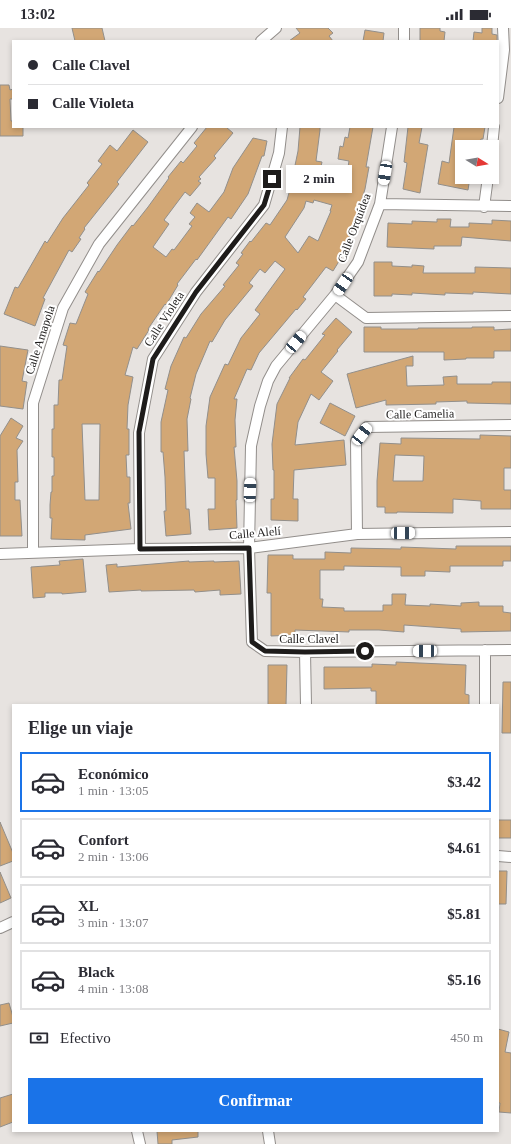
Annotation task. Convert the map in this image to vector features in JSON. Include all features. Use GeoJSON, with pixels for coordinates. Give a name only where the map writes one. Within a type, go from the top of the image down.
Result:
{"type":"FeatureCollection","features":[{"type":"Feature","properties":{"kind":"street"},"geometry":{"type":"LineString","coordinates":[[262,40],[276,28]]}},
{"type":"Feature","properties":{"kind":"street"},"geometry":{"type":"LineString","coordinates":[[404,28],[404,40]]}},
{"type":"Feature","properties":{"kind":"street"},"geometry":{"type":"LineString","coordinates":[[499,90],[504,50],[503,28]]}},
{"type":"Feature","properties":{"kind":"street","name":"Calle Amapola"},"geometry":{"type":"LineString","coordinates":[[33,553],[33,402],[62,308],[99,244],[191,128]]}},
{"type":"Feature","properties":{"kind":"street","name":"Calle Violeta"},"geometry":{"type":"LineString","coordinates":[[140,549],[139,432],[153,359],[196,292],[264,205],[279,153],[282,128]]}},
{"type":"Feature","properties":{"kind":"street","name":"Calle Orquídea"},"geometry":{"type":"LineString","coordinates":[[249,548],[251,446],[260,406],[268,382],[276,366],[335,295],[358,262],[380,204],[392,128]]}},
{"type":"Feature","properties":{"kind":"street"},"geometry":{"type":"LineString","coordinates":[[493,140],[494,128]]}},
{"type":"Feature","properties":{"kind":"street"},"geometry":{"type":"LineString","coordinates":[[484,206],[487,184]]}},
{"type":"Feature","properties":{"kind":"street"},"geometry":{"type":"LineString","coordinates":[[380,204],[511,206]]}},
{"type":"Feature","properties":{"kind":"street"},"geometry":{"type":"LineString","coordinates":[[335,295],[366,318],[511,316]]}},
{"type":"Feature","properties":{"kind":"street","name":"Calle Camelia"},"geometry":{"type":"LineString","coordinates":[[357,534],[356,441],[367,427],[511,426]]}},
{"type":"Feature","properties":{"kind":"street","name":"Calle Alelí"},"geometry":{"type":"LineString","coordinates":[[0,554],[140,549],[249,548],[357,534],[511,532]]}},
{"type":"Feature","properties":{"kind":"street","name":"Calle Clavel"},"geometry":{"type":"LineString","coordinates":[[249,548],[252,642],[265,651],[511,650]]}},
{"type":"Feature","properties":{"kind":"street"},"geometry":{"type":"LineString","coordinates":[[485,650],[485,704]]}},
{"type":"Feature","properties":{"kind":"street"},"geometry":{"type":"LineString","coordinates":[[305,652],[306,704]]}},
{"type":"Feature","properties":{"kind":"street"},"geometry":{"type":"LineString","coordinates":[[499,856],[511,857]]}},
{"type":"Feature","properties":{"kind":"street"},"geometry":{"type":"LineString","coordinates":[[0,928],[12,922]]}},
{"type":"Feature","properties":{"kind":"street"},"geometry":{"type":"LineString","coordinates":[[137,1132],[140,1144]]}},
{"type":"Feature","properties":{"kind":"street"},"geometry":{"type":"LineString","coordinates":[[268,1132],[270,1144]]}},
{"type":"Feature","properties":{"kind":"building"},"geometry":{"type":"Polygon","coordinates":[[[72,28],[102,28],[105,40],[75,40],[72,28]]]}},
{"type":"Feature","properties":{"kind":"building"},"geometry":{"type":"Polygon","coordinates":[[[296,28],[328,28],[333,33],[329,36],[332,40],[290,40],[300,33],[296,28]]]}},
{"type":"Feature","properties":{"kind":"building"},"geometry":{"type":"Polygon","coordinates":[[[420,28],[440,28],[440,31],[445,32],[444,40],[420,40],[420,28]]]}},
{"type":"Feature","properties":{"kind":"building"},"geometry":{"type":"Polygon","coordinates":[[[482,28],[492,28],[492,34],[497,35],[497,40],[473,40],[474,32],[482,33],[482,28]]]}},
{"type":"Feature","properties":{"kind":"building"},"geometry":{"type":"Polygon","coordinates":[[[365,30],[384,33],[383,40],[363,40],[365,30]]]}},
{"type":"Feature","properties":{"kind":"building"},"geometry":{"type":"Polygon","coordinates":[[[0,85],[9,85],[10,90],[12,89],[12,99],[10,99],[12,128],[23,128],[23,136],[0,136],[0,85]]]}},
{"type":"Feature","properties":{"kind":"building"},"geometry":{"type":"Polygon","coordinates":[[[206,128],[227,128],[233,133],[214,156],[216,158],[199,177],[201,179],[198,181],[201,183],[190,196],[185,192],[164,220],[169,224],[153,247],[166,257],[172,249],[174,250],[192,226],[189,224],[195,217],[190,213],[197,203],[209,212],[224,192],[233,168],[253,138],[267,141],[264,156],[262,156],[248,194],[231,219],[228,217],[197,260],[196,259],[177,284],[178,285],[166,305],[165,304],[148,329],[149,330],[137,349],[133,347],[125,375],[133,377],[128,405],[127,429],[129,429],[129,455],[126,455],[127,477],[130,477],[130,503],[128,503],[131,529],[85,535],[85,540],[51,539],[52,518],[50,518],[50,505],[52,476],[54,476],[52,429],[54,429],[54,405],[58,405],[59,380],[62,380],[67,346],[63,345],[70,323],[76,324],[88,294],[85,292],[98,271],[99,272],[132,225],[133,226],[148,207],[169,178],[168,177],[181,161],[183,163],[197,146],[194,143],[206,128]],[[82,424],[85,500],[99,500],[100,424],[82,424]]]}},
{"type":"Feature","properties":{"kind":"building"},"geometry":{"type":"Polygon","coordinates":[[[300,128],[320,128],[316,161],[322,162],[317,185],[344,192],[349,161],[338,159],[340,146],[343,147],[345,137],[348,138],[350,128],[373,128],[366,167],[369,167],[365,189],[354,226],[344,249],[346,250],[333,271],[326,267],[303,297],[306,299],[259,353],[251,370],[247,369],[234,399],[237,399],[235,420],[236,447],[234,447],[237,481],[237,528],[209,530],[208,509],[215,509],[215,478],[208,478],[206,454],[206,426],[210,397],[225,364],[228,365],[241,338],[260,314],[255,310],[285,269],[275,261],[265,273],[260,269],[249,283],[253,286],[225,320],[212,342],[210,341],[196,374],[187,419],[188,451],[184,451],[186,509],[189,509],[191,534],[166,536],[164,511],[166,511],[165,477],[163,452],[161,452],[161,422],[168,390],[165,389],[171,366],[184,337],[186,338],[201,314],[225,286],[223,285],[239,265],[236,263],[243,254],[241,253],[266,223],[270,225],[287,200],[298,151],[300,128]],[[314,200],[313,203],[306,201],[304,208],[285,237],[298,253],[309,236],[318,241],[332,205],[314,200]]]}},
{"type":"Feature","properties":{"kind":"building"},"geometry":{"type":"Polygon","coordinates":[[[408,128],[422,128],[419,143],[428,145],[420,193],[403,189],[407,163],[404,162],[408,128]]]}},
{"type":"Feature","properties":{"kind":"building"},"geometry":{"type":"Polygon","coordinates":[[[454,128],[485,128],[483,139],[481,140],[455,140],[455,184],[469,184],[468,190],[438,184],[442,161],[449,163],[454,128]]]}},
{"type":"Feature","properties":{"kind":"building"},"geometry":{"type":"Polygon","coordinates":[[[133,130],[148,142],[117,182],[119,184],[84,228],[85,229],[79,238],[81,239],[72,252],[69,250],[43,298],[45,299],[35,326],[4,314],[15,287],[18,288],[45,241],[47,243],[63,218],[89,185],[87,183],[102,164],[98,161],[110,145],[117,151],[133,130]]]}},
{"type":"Feature","properties":{"kind":"building"},"geometry":{"type":"Polygon","coordinates":[[[437,219],[451,219],[450,227],[469,227],[469,223],[492,224],[492,220],[511,221],[511,241],[462,237],[461,246],[434,246],[434,249],[387,247],[388,223],[412,224],[412,221],[437,222],[437,219]]]}},
{"type":"Feature","properties":{"kind":"building"},"geometry":{"type":"Polygon","coordinates":[[[374,262],[392,262],[392,266],[424,266],[423,273],[475,273],[475,267],[511,268],[511,294],[473,292],[473,294],[445,293],[445,295],[412,293],[412,295],[392,294],[392,296],[374,296],[374,262]]]}},
{"type":"Feature","properties":{"kind":"building"},"geometry":{"type":"Polygon","coordinates":[[[336,318],[352,332],[321,372],[333,381],[319,400],[311,394],[298,422],[295,445],[344,440],[346,465],[294,470],[293,499],[298,499],[298,521],[271,520],[271,499],[274,499],[272,444],[277,404],[289,378],[303,359],[305,360],[325,335],[322,334],[336,318]]]}},
{"type":"Feature","properties":{"kind":"building"},"geometry":{"type":"Polygon","coordinates":[[[364,327],[381,327],[381,329],[418,329],[494,327],[494,330],[511,329],[511,351],[494,351],[494,358],[444,360],[444,352],[364,352],[364,327]]]}},
{"type":"Feature","properties":{"kind":"building"},"geometry":{"type":"Polygon","coordinates":[[[0,346],[28,350],[22,381],[27,382],[23,409],[0,406],[0,346]]]}},
{"type":"Feature","properties":{"kind":"building"},"geometry":{"type":"Polygon","coordinates":[[[413,356],[413,366],[406,366],[407,386],[444,385],[443,377],[457,376],[457,384],[492,384],[492,382],[511,382],[511,404],[467,403],[467,401],[436,402],[436,404],[386,405],[386,400],[356,408],[347,374],[413,356]]]}},
{"type":"Feature","properties":{"kind":"building"},"geometry":{"type":"Polygon","coordinates":[[[330,403],[355,416],[345,436],[320,423],[330,403]]]}},
{"type":"Feature","properties":{"kind":"building"},"geometry":{"type":"Polygon","coordinates":[[[11,418],[23,426],[16,438],[23,441],[17,450],[18,482],[15,482],[15,500],[20,500],[22,536],[0,536],[0,436],[11,418]]]}},
{"type":"Feature","properties":{"kind":"building"},"geometry":{"type":"Polygon","coordinates":[[[480,435],[511,436],[511,468],[504,468],[504,490],[511,490],[511,509],[481,509],[481,501],[453,499],[453,513],[385,513],[385,507],[377,507],[377,481],[380,443],[401,444],[401,438],[480,439],[480,435]],[[395,455],[393,481],[423,481],[424,456],[395,455]]]}},
{"type":"Feature","properties":{"kind":"building"},"geometry":{"type":"Polygon","coordinates":[[[456,546],[511,546],[511,561],[503,561],[503,566],[450,566],[450,572],[425,571],[425,576],[401,576],[401,567],[344,566],[344,570],[320,570],[320,599],[323,599],[322,607],[344,608],[344,611],[383,611],[383,605],[392,605],[392,594],[406,594],[405,605],[430,606],[430,604],[461,606],[461,603],[479,602],[479,606],[503,606],[503,612],[511,613],[511,631],[461,632],[461,629],[404,625],[404,632],[379,630],[349,630],[349,632],[295,630],[295,635],[271,636],[271,593],[267,593],[268,555],[293,555],[293,559],[325,559],[325,552],[351,553],[351,548],[401,549],[401,547],[456,549],[456,546]]]}},
{"type":"Feature","properties":{"kind":"building"},"geometry":{"type":"Polygon","coordinates":[[[83,559],[86,592],[62,594],[45,593],[45,597],[33,598],[31,567],[60,565],[59,561],[83,559]]]}},
{"type":"Feature","properties":{"kind":"building"},"geometry":{"type":"Polygon","coordinates":[[[189,561],[239,561],[241,594],[220,595],[220,590],[195,592],[194,590],[141,590],[109,592],[106,565],[117,564],[117,567],[189,561]]]}},
{"type":"Feature","properties":{"kind":"building"},"geometry":{"type":"Polygon","coordinates":[[[396,662],[466,665],[465,694],[469,695],[469,704],[376,704],[376,691],[371,691],[371,688],[324,689],[324,667],[372,667],[372,664],[396,665],[396,662]]]}},
{"type":"Feature","properties":{"kind":"building"},"geometry":{"type":"Polygon","coordinates":[[[268,665],[287,665],[286,704],[268,704],[268,665]]]}},
{"type":"Feature","properties":{"kind":"building"},"geometry":{"type":"Polygon","coordinates":[[[503,682],[511,682],[511,733],[502,733],[503,682]]]}},
{"type":"Feature","properties":{"kind":"building"},"geometry":{"type":"Polygon","coordinates":[[[499,820],[511,820],[511,838],[499,838],[499,820]]]}},
{"type":"Feature","properties":{"kind":"building"},"geometry":{"type":"Polygon","coordinates":[[[0,822],[12,851],[12,861],[0,866],[0,822]]]}},
{"type":"Feature","properties":{"kind":"building"},"geometry":{"type":"Polygon","coordinates":[[[499,871],[507,871],[506,904],[499,904],[499,871]]]}},
{"type":"Feature","properties":{"kind":"building"},"geometry":{"type":"Polygon","coordinates":[[[0,872],[11,898],[0,903],[0,872]]]}},
{"type":"Feature","properties":{"kind":"building"},"geometry":{"type":"Polygon","coordinates":[[[9,1003],[12,1014],[12,1023],[0,1026],[0,1005],[9,1003]]]}},
{"type":"Feature","properties":{"kind":"building"},"geometry":{"type":"Polygon","coordinates":[[[499,1029],[509,1032],[505,1052],[511,1053],[511,1113],[499,1112],[499,1029]]]}},
{"type":"Feature","properties":{"kind":"building"},"geometry":{"type":"Polygon","coordinates":[[[12,1094],[12,1122],[0,1127],[0,1098],[12,1094]]]}},
{"type":"Feature","properties":{"kind":"building"},"geometry":{"type":"Polygon","coordinates":[[[157,1132],[198,1132],[198,1137],[172,1140],[172,1144],[158,1144],[157,1132]]]}},
{"type":"Feature","properties":{"kind":"route"},"geometry":{"type":"LineString","coordinates":[[272,179],[264,205],[196,292],[153,359],[139,432],[140,549],[249,548],[252,642],[265,651],[365,651]]}}]}
